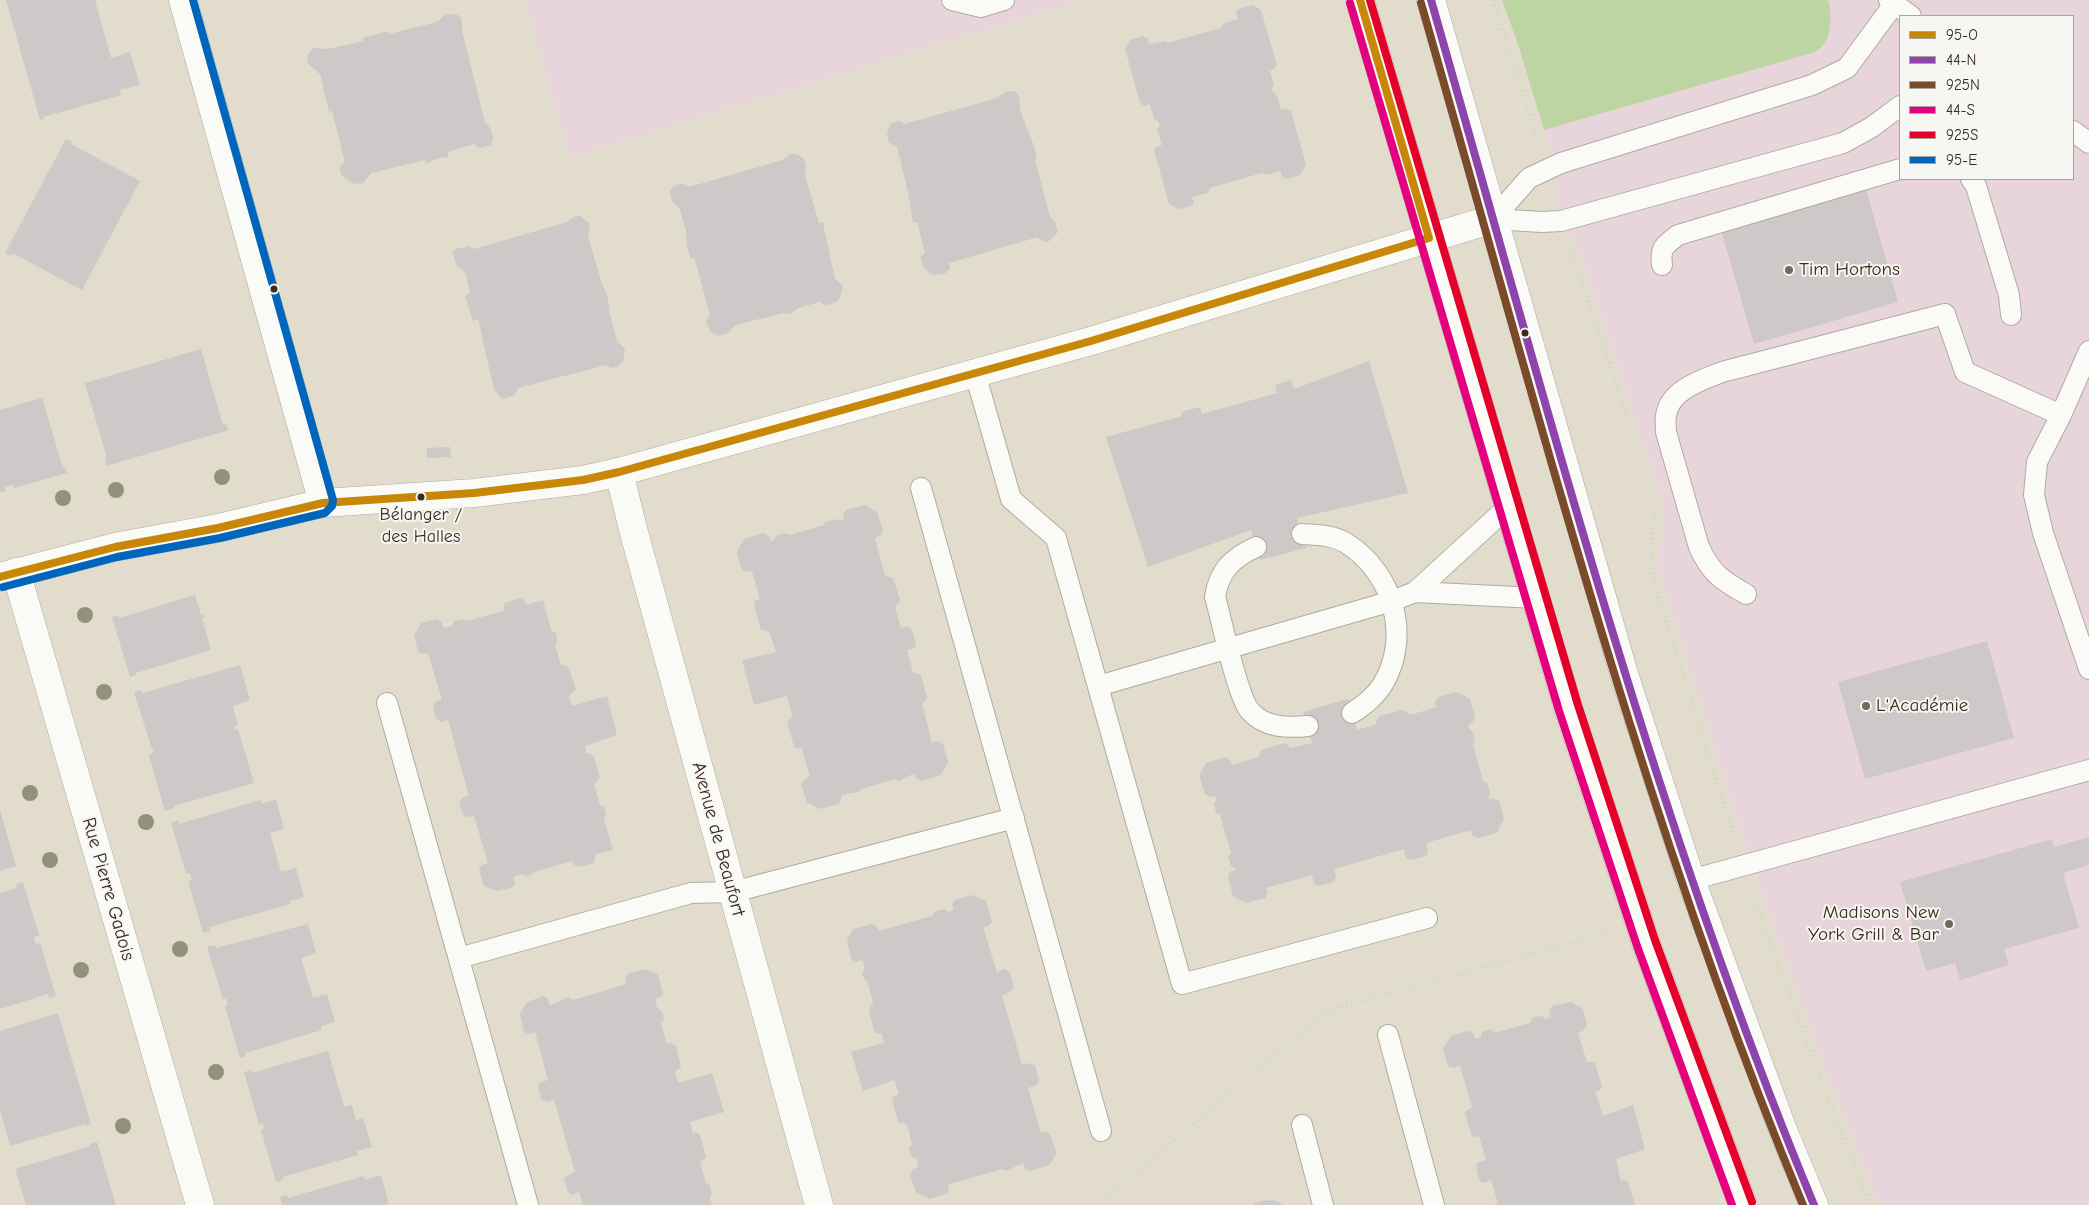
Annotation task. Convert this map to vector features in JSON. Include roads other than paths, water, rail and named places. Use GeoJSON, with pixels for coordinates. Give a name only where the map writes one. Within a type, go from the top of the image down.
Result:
{"type":"FeatureCollection","features":[{"type":"Feature","properties":{"kind":"street"},"geometry":{"type":"LineString","coordinates":[[183,0],[323,503]]}},
{"type":"Feature","properties":{"kind":"street"},"geometry":{"type":"LineString","coordinates":[[1360,0],[1568,708],[1646,943],[1743,1205]]}},
{"type":"Feature","properties":{"kind":"street"},"geometry":{"type":"LineString","coordinates":[[1431,0],[1624,674],[1691,880],[1784,1133],[1814,1205]]}},
{"type":"Feature","properties":{"kind":"street"},"geometry":{"type":"LineString","coordinates":[[8,574],[115,547],[218,528],[323,503],[474,493],[583,480],[619,472],[1091,341],[1493,219]]}},
{"type":"Feature","properties":{"kind":"street","name":"Avenue de Beaufort"},"geometry":{"type":"LineString","coordinates":[[619,472],[819,1205]]}},
{"type":"Feature","properties":{"kind":"street","name":"Rue Pierre Gadois"},"geometry":{"type":"LineString","coordinates":[[8,574],[200,1205]]}},
{"type":"Feature","properties":{"kind":"lane"},"geometry":{"type":"LineString","coordinates":[[952,0],[980,7],[1004,0]]}},
{"type":"Feature","properties":{"kind":"lane"},"geometry":{"type":"LineString","coordinates":[[1493,219],[1529,178],[1546,169],[1812,86],[1847,68],[1892,2],[1910,15]]}},
{"type":"Feature","properties":{"kind":"lane"},"geometry":{"type":"LineString","coordinates":[[1493,219],[1542,222],[1561,221],[1843,143],[1872,127],[1899,107]]}},
{"type":"Feature","properties":{"kind":"lane"},"geometry":{"type":"LineString","coordinates":[[2074,132],[2089,142]]}},
{"type":"Feature","properties":{"kind":"lane"},"geometry":{"type":"LineString","coordinates":[[1662,265],[1661,252],[1666,244],[1678,235],[1899,170]]}},
{"type":"Feature","properties":{"kind":"lane"},"geometry":{"type":"LineString","coordinates":[[1972,180],[1976,186],[2009,295],[2011,315]]}},
{"type":"Feature","properties":{"kind":"lane"},"geometry":{"type":"LineString","coordinates":[[1746,594],[1723,581],[1714,574],[1707,564],[1699,547],[1666,432],[1666,415],[1671,402],[1682,391],[1696,383],[1722,372],[1944,314],[1965,372],[2061,415]]}},
{"type":"Feature","properties":{"kind":"lane"},"geometry":{"type":"LineString","coordinates":[[2089,351],[2061,415],[2037,462],[2034,495],[2043,533],[2089,669]]}},
{"type":"Feature","properties":{"kind":"lane"},"geometry":{"type":"LineString","coordinates":[[975,373],[1012,499],[1056,538],[1182,984],[1427,918]]}},
{"type":"Feature","properties":{"kind":"lane"},"geometry":{"type":"LineString","coordinates":[[921,488],[1101,1131]]}},
{"type":"Feature","properties":{"kind":"lane"},"geometry":{"type":"LineString","coordinates":[[1098,686],[1392,601],[1415,592],[1509,506]]}},
{"type":"Feature","properties":{"kind":"lane"},"geometry":{"type":"LineString","coordinates":[[1302,534],[1323,535],[1346,543],[1369,562],[1383,581],[1392,601],[1397,626],[1397,651],[1383,685],[1368,702],[1352,713]]}},
{"type":"Feature","properties":{"kind":"lane"},"geometry":{"type":"LineString","coordinates":[[1256,547],[1242,554],[1228,566],[1217,582],[1215,597],[1242,696],[1250,711],[1265,722],[1284,728],[1308,726]]}},
{"type":"Feature","properties":{"kind":"lane"},"geometry":{"type":"LineString","coordinates":[[1415,592],[1536,598]]}},
{"type":"Feature","properties":{"kind":"lane"},"geometry":{"type":"LineString","coordinates":[[388,703],[528,1205]]}},
{"type":"Feature","properties":{"kind":"lane"},"geometry":{"type":"LineString","coordinates":[[1691,880],[1743,864],[2089,770]]}},
{"type":"Feature","properties":{"kind":"lane"},"geometry":{"type":"LineString","coordinates":[[459,958],[691,893],[733,892],[1014,818]]}},
{"type":"Feature","properties":{"kind":"lane"},"geometry":{"type":"LineString","coordinates":[[1388,1035],[1434,1205]]}},
{"type":"Feature","properties":{"kind":"lane"},"geometry":{"type":"LineString","coordinates":[[1302,1125],[1323,1205]]}},
{"type":"Feature","properties":{"kind":"place","name":"Tim Hortons"},"geometry":{"type":"Point","coordinates":[1789,270]}},
{"type":"Feature","properties":{"kind":"place","name":"Bélanger / des Halles"},"geometry":{"type":"Point","coordinates":[421,497]}},
{"type":"Feature","properties":{"kind":"place","name":"L'Académie"},"geometry":{"type":"Point","coordinates":[1866,706]}},
{"type":"Feature","properties":{"kind":"place","name":"Madisons New York Grill & Bar"},"geometry":{"type":"Point","coordinates":[1949,924]}}]}
